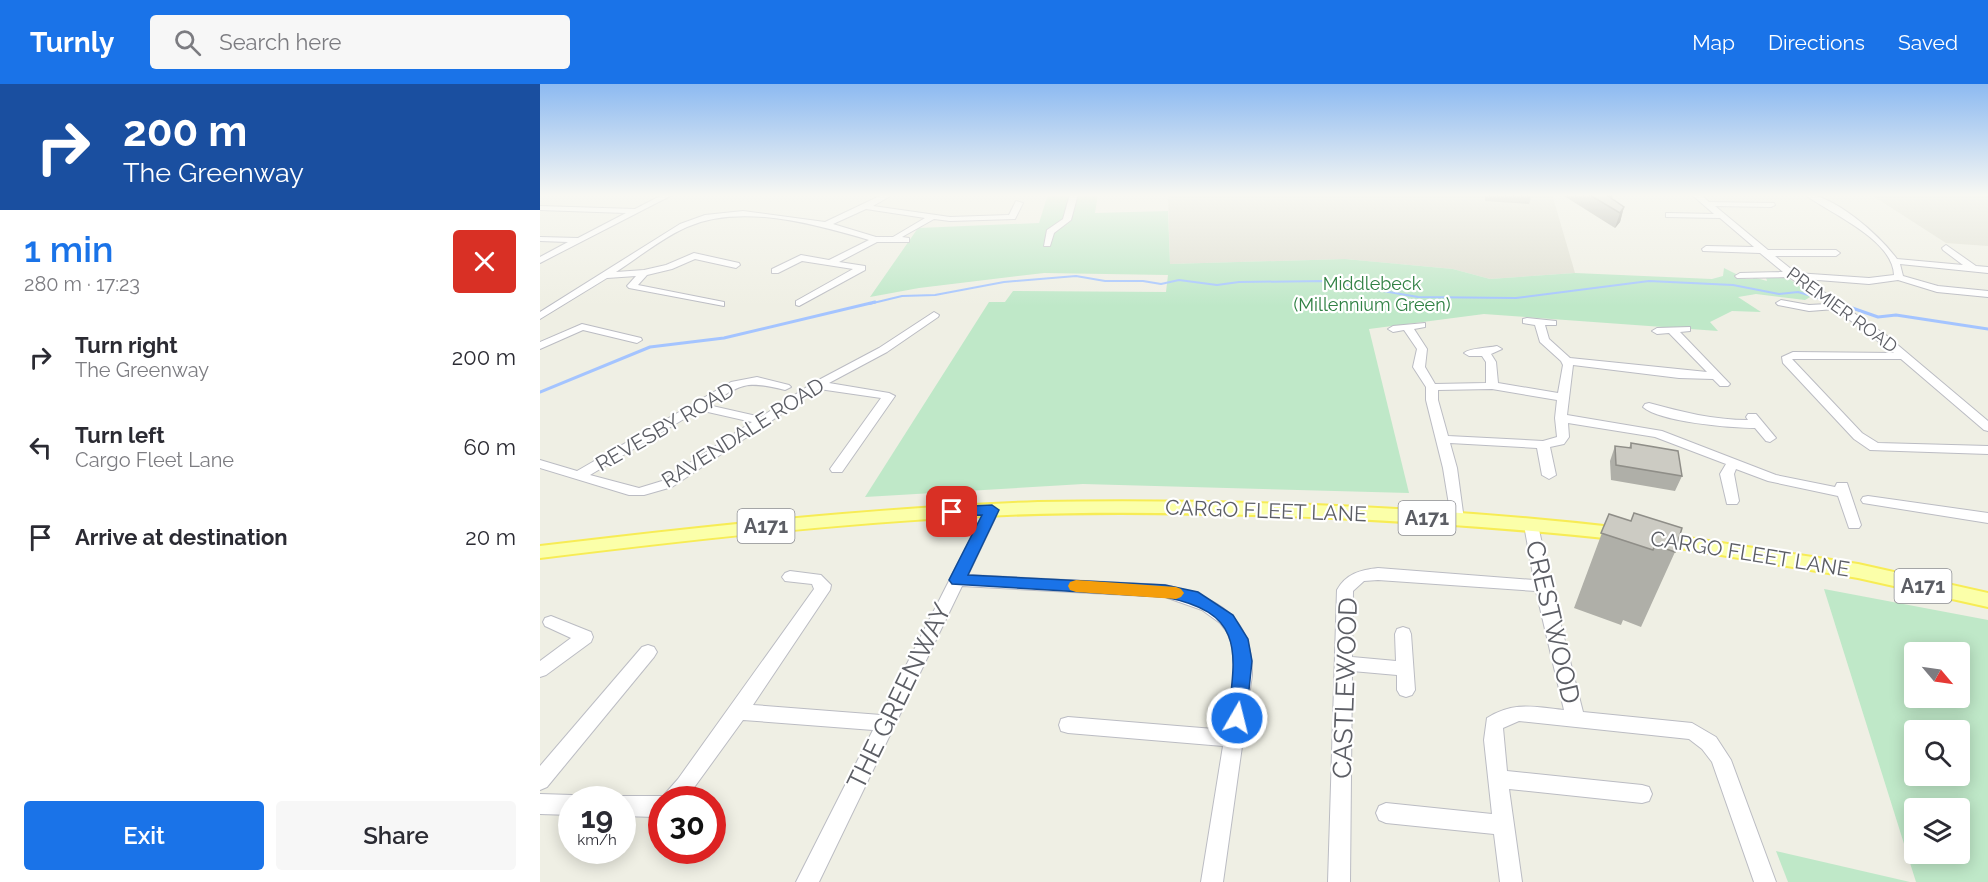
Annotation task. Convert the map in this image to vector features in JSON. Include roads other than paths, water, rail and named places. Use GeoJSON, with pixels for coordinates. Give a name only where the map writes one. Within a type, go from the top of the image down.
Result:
{"type":"FeatureCollection","features":[{"type":"Feature","properties":{"kind":"main road","name":"CARGO FLEET LANE"},"geometry":{"type":"LineString","coordinates":[[540,552],[743,528],[992,510],[1080,506],[1234,508],[1456,520],[1609,532],[1757,553],[1858,571],[1988,600]]}},
{"type":"Feature","properties":{"kind":"street"},"geometry":{"type":"LineString","coordinates":[[540,260],[597,231]]}},
{"type":"Feature","properties":{"kind":"street"},"geometry":{"type":"LineString","coordinates":[[540,316],[675,231]]}},
{"type":"Feature","properties":{"kind":"street"},"geometry":{"type":"LineString","coordinates":[[850,231],[876,239],[906,240]]}},
{"type":"Feature","properties":{"kind":"street"},"geometry":{"type":"LineString","coordinates":[[896,240],[907,231]]}},
{"type":"Feature","properties":{"kind":"street"},"geometry":{"type":"LineString","coordinates":[[1047,244],[1051,231]]}},
{"type":"Feature","properties":{"kind":"street","name":"PREMIER ROAD"},"geometry":{"type":"LineString","coordinates":[[1739,231],[1820,296],[1862,322],[1988,427]]}},
{"type":"Feature","properties":{"kind":"street"},"geometry":{"type":"LineString","coordinates":[[1866,231],[1894,261],[1899,272],[1898,277]]}},
{"type":"Feature","properties":{"kind":"street"},"geometry":{"type":"LineString","coordinates":[[540,239],[580,240]]}},
{"type":"Feature","properties":{"kind":"street"},"geometry":{"type":"LineString","coordinates":[[830,263],[876,239]]}},
{"type":"Feature","properties":{"kind":"street"},"geometry":{"type":"LineString","coordinates":[[1946,248],[1974,269]]}},
{"type":"Feature","properties":{"kind":"street"},"geometry":{"type":"LineString","coordinates":[[1706,249],[1836,253]]}},
{"type":"Feature","properties":{"kind":"street"},"geometry":{"type":"LineString","coordinates":[[677,253],[736,265]]}},
{"type":"Feature","properties":{"kind":"street"},"geometry":{"type":"LineString","coordinates":[[605,275],[644,273],[694,256]]}},
{"type":"Feature","properties":{"kind":"street"},"geometry":{"type":"LineString","coordinates":[[776,271],[801,258],[862,268],[799,303]]}},
{"type":"Feature","properties":{"kind":"street"},"geometry":{"type":"LineString","coordinates":[[1894,261],[1988,270]]}},
{"type":"Feature","properties":{"kind":"street"},"geometry":{"type":"LineString","coordinates":[[644,273],[632,286],[721,304]]}},
{"type":"Feature","properties":{"kind":"street"},"geometry":{"type":"LineString","coordinates":[[1740,276],[1793,275],[1869,281],[1898,277],[1937,289],[1988,294]]}},
{"type":"Feature","properties":{"kind":"street"},"geometry":{"type":"LineString","coordinates":[[1787,306],[1809,308],[1836,305]]}},
{"type":"Feature","properties":{"kind":"street","name":"RAVENDALE ROAD"},"geometry":{"type":"LineString","coordinates":[[540,464],[629,491],[655,489],[684,475],[818,385],[872,356],[934,315]]}},
{"type":"Feature","properties":{"kind":"street"},"geometry":{"type":"LineString","coordinates":[[1552,323],[1533,321],[1544,340],[1567,361],[1606,364],[1720,380],[1672,330]]}},
{"type":"Feature","properties":{"kind":"street"},"geometry":{"type":"LineString","coordinates":[[1393,329],[1421,325]]}},
{"type":"Feature","properties":{"kind":"street"},"geometry":{"type":"LineString","coordinates":[[540,346],[582,327],[637,340]]}},
{"type":"Feature","properties":{"kind":"street"},"geometry":{"type":"LineString","coordinates":[[1407,327],[1422,349],[1419,367],[1432,387],[1432,400],[1450,468],[1456,520]]}},
{"type":"Feature","properties":{"kind":"street"},"geometry":{"type":"LineString","coordinates":[[1657,331],[1686,329]]}},
{"type":"Feature","properties":{"kind":"street"},"geometry":{"type":"LineString","coordinates":[[1469,353],[1485,353],[1497,349]]}},
{"type":"Feature","properties":{"kind":"street"},"geometry":{"type":"LineString","coordinates":[[1485,353],[1491,362],[1492,386]]}},
{"type":"Feature","properties":{"kind":"street"},"geometry":{"type":"LineString","coordinates":[[1904,356],[1793,355],[1787,357],[1787,361],[1857,436],[1875,447],[1988,450]]}},
{"type":"Feature","properties":{"kind":"street"},"geometry":{"type":"LineString","coordinates":[[1442,438],[1543,445],[1560,441],[1563,437],[1561,418],[1565,398],[1567,361]]}},
{"type":"Feature","properties":{"kind":"street","name":"REVESBY ROAD"},"geometry":{"type":"LineString","coordinates":[[580,475],[735,384],[757,380],[785,387]]}},
{"type":"Feature","properties":{"kind":"street"},"geometry":{"type":"LineString","coordinates":[[818,385],[889,396],[837,469]]}},
{"type":"Feature","properties":{"kind":"street"},"geometry":{"type":"LineString","coordinates":[[1432,387],[1492,386],[1565,398]]}},
{"type":"Feature","properties":{"kind":"street"},"geometry":{"type":"LineString","coordinates":[[698,406],[763,421]]}},
{"type":"Feature","properties":{"kind":"street"},"geometry":{"type":"LineString","coordinates":[[1648,406],[1664,412],[1732,423],[1755,420],[1770,438]]}},
{"type":"Feature","properties":{"kind":"street"},"geometry":{"type":"LineString","coordinates":[[1659,434],[1664,412]]}},
{"type":"Feature","properties":{"kind":"street"},"geometry":{"type":"LineString","coordinates":[[1561,418],[1659,434],[1773,478],[1843,488],[1854,525]]}},
{"type":"Feature","properties":{"kind":"street"},"geometry":{"type":"LineString","coordinates":[[1543,445],[1550,475]]}},
{"type":"Feature","properties":{"kind":"street"},"geometry":{"type":"LineString","coordinates":[[1732,501],[1727,474],[1733,463]]}},
{"type":"Feature","properties":{"kind":"street"},"geometry":{"type":"LineString","coordinates":[[1868,500],[1988,518]]}},
{"type":"Feature","properties":{"kind":"street","name":"THE GREENWAY"},"geometry":{"type":"LineString","coordinates":[[807,882],[992,510]]}},
{"type":"Feature","properties":{"kind":"street","name":"CRESTWOOD"},"geometry":{"type":"LineString","coordinates":[[1531,525],[1543,586],[1575,718]]}},
{"type":"Feature","properties":{"kind":"street","name":"CASTLEWOOD"},"geometry":{"type":"LineString","coordinates":[[1339,882],[1345,590],[1352,580],[1362,575],[1378,574],[1543,586]]}},
{"type":"Feature","properties":{"kind":"street"},"geometry":{"type":"LineString","coordinates":[[685,786],[822,590],[823,585],[816,579],[790,577]]}},
{"type":"Feature","properties":{"kind":"street"},"geometry":{"type":"LineString","coordinates":[[957,580],[1165,591],[1192,596],[1228,619],[1240,639],[1243,661],[1241,697],[1212,882]]}},
{"type":"Feature","properties":{"kind":"street"},"geometry":{"type":"LineString","coordinates":[[540,670],[585,637],[551,622]]}},
{"type":"Feature","properties":{"kind":"street"},"geometry":{"type":"LineString","coordinates":[[1403,634],[1406,690]]}},
{"type":"Feature","properties":{"kind":"street"},"geometry":{"type":"LineString","coordinates":[[540,781],[648,652]]}},
{"type":"Feature","properties":{"kind":"street"},"geometry":{"type":"LineString","coordinates":[[1344,663],[1405,669]]}},
{"type":"Feature","properties":{"kind":"street"},"geometry":{"type":"LineString","coordinates":[[738,712],[886,723]]}},
{"type":"Feature","properties":{"kind":"street"},"geometry":{"type":"LineString","coordinates":[[1511,882],[1493,740],[1494,724],[1506,716],[1518,713],[1692,731],[1704,737],[1715,748],[1765,882]]}},
{"type":"Feature","properties":{"kind":"street"},"geometry":{"type":"LineString","coordinates":[[1068,724],[1233,739]]}},
{"type":"Feature","properties":{"kind":"street"},"geometry":{"type":"LineString","coordinates":[[1498,779],[1642,794]]}},
{"type":"Feature","properties":{"kind":"street"},"geometry":{"type":"LineString","coordinates":[[540,804],[558,805]]}},
{"type":"Feature","properties":{"kind":"street"},"geometry":{"type":"LineString","coordinates":[[1386,813],[1504,825]]}},
{"type":"Feature","properties":{"kind":"waterway"},"geometry":{"type":"LineString","coordinates":[[869,304],[902,296],[935,295],[1004,282],[1076,276],[1105,281],[1143,281],[1161,284],[1179,280],[1217,285],[1239,282],[1325,281],[1418,297],[1516,298],[1649,281],[1733,285],[1779,294],[1798,292],[1822,299]]}},
{"type":"Feature","properties":{"kind":"waterway"},"geometry":{"type":"LineString","coordinates":[[540,392],[650,347],[724,338],[875,302]]}},
{"type":"Feature","properties":{"kind":"waterway"},"geometry":{"type":"LineString","coordinates":[[1840,304],[1838,303],[1878,317],[1896,315],[1988,329]]}},
{"type":"Feature","properties":{"kind":"park label","name":"Middlebeck (Millennium Green)"},"geometry":{"type":"Point","coordinates":[1372,294]}}]}
